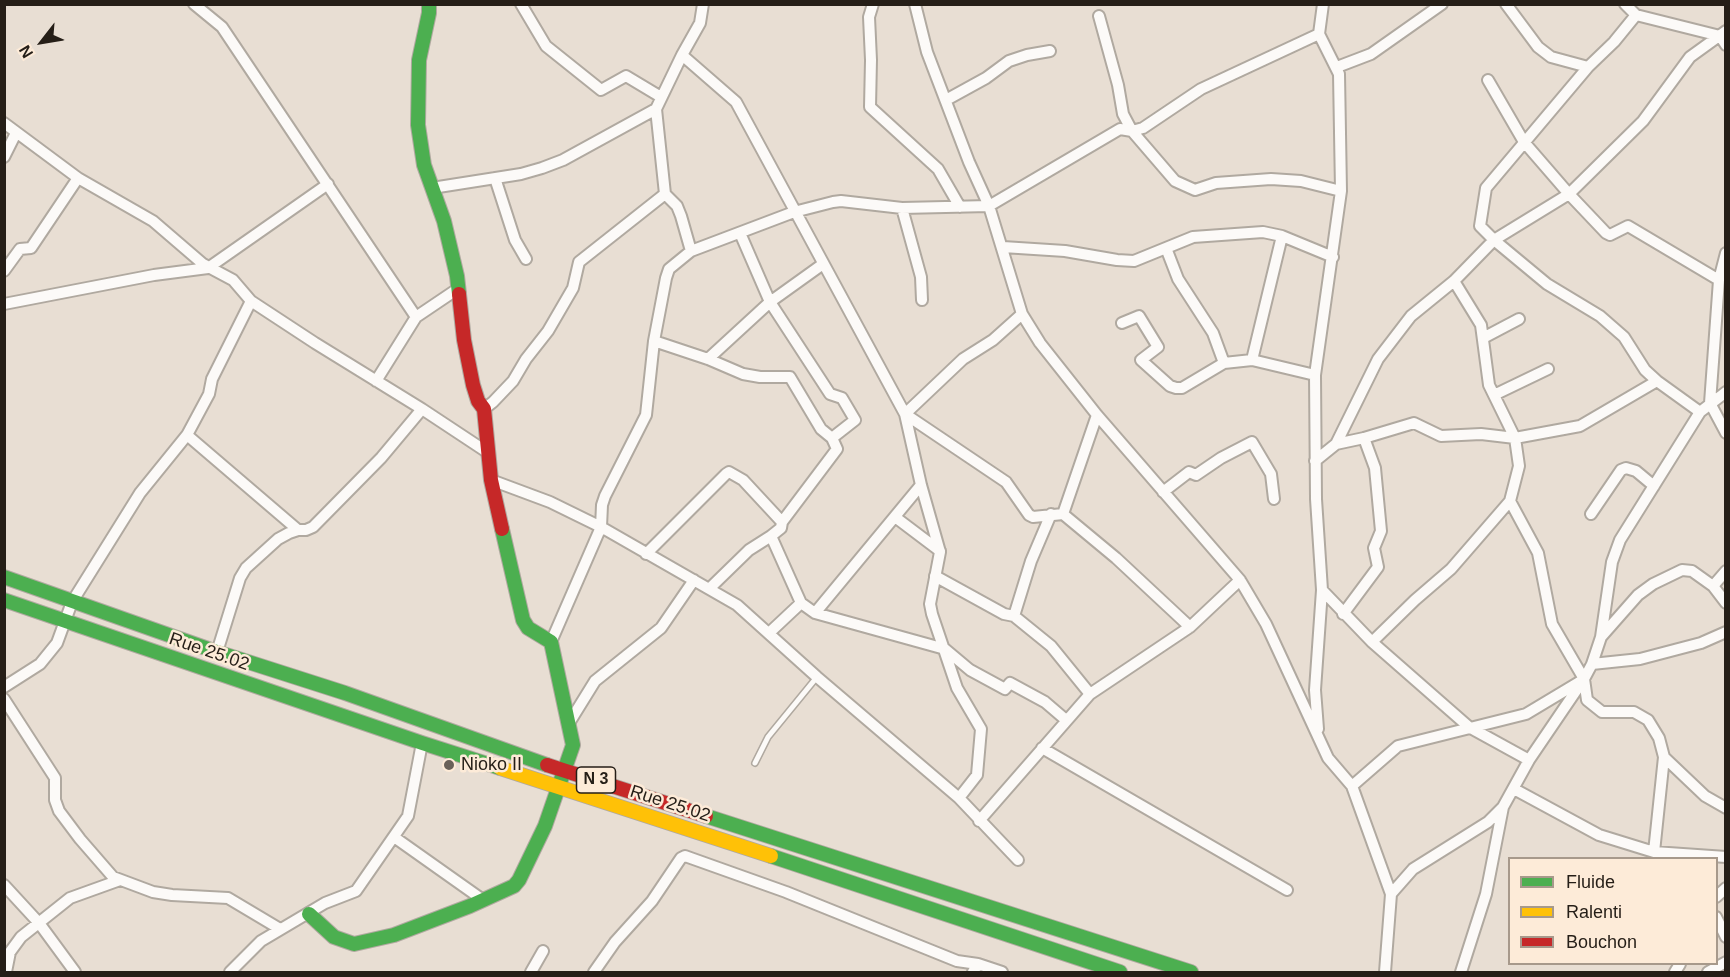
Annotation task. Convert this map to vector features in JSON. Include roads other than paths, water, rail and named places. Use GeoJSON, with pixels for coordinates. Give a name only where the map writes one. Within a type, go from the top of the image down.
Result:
{"type":"FeatureCollection","features":[{"type":"Feature","properties":{"kind":"main road"},"geometry":{"type":"LineString","coordinates":[[309,914],[334,937],[354,944],[394,935],[507,890],[519,880],[545,826],[573,745],[552,642],[528,628],[523,620],[491,480],[484,408],[478,401],[473,385],[464,339],[459,288],[444,221],[424,165],[418,125],[419,60],[429,4]]}},
{"type":"Feature","properties":{"kind":"main road","name":"N 3"},"geometry":{"type":"LineString","coordinates":[[4,577],[218,652],[345,693],[514,754],[1191,972]]}},
{"type":"Feature","properties":{"kind":"main road","name":"Rue 25.02"},"geometry":{"type":"LineString","coordinates":[[4,600],[422,743],[1120,972]]}},
{"type":"Feature","properties":{"kind":"street"},"geometry":{"type":"LineString","coordinates":[[194,4],[222,27],[416,317]]}},
{"type":"Feature","properties":{"kind":"street"},"geometry":{"type":"LineString","coordinates":[[521,4],[546,46],[601,90],[626,76],[662,97]]}},
{"type":"Feature","properties":{"kind":"street"},"geometry":{"type":"LineString","coordinates":[[691,251],[677,207],[665,194],[656,109],[700,23],[703,4]]}},
{"type":"Feature","properties":{"kind":"street"},"geometry":{"type":"LineString","coordinates":[[873,4],[869,17],[870,107],[938,170],[960,207]]}},
{"type":"Feature","properties":{"kind":"street"},"geometry":{"type":"LineString","coordinates":[[915,4],[927,52],[989,206],[1022,315],[1040,342],[1097,415],[1118,436],[1163,492],[1240,580],[1266,624],[1328,758],[1353,786],[1391,894],[1388,971]]}},
{"type":"Feature","properties":{"kind":"street"},"geometry":{"type":"LineString","coordinates":[[1319,738],[1315,690],[1322,590],[1315,461],[1315,375],[1341,191],[1339,74],[1319,34],[1323,4]]}},
{"type":"Feature","properties":{"kind":"street"},"geometry":{"type":"LineString","coordinates":[[1337,67],[1371,54],[1442,4]]}},
{"type":"Feature","properties":{"kind":"street"},"geometry":{"type":"LineString","coordinates":[[1506,4],[1539,47],[1551,57],[1588,67]]}},
{"type":"Feature","properties":{"kind":"street"},"geometry":{"type":"LineString","coordinates":[[1625,4],[1636,15],[1724,37]]}},
{"type":"Feature","properties":{"kind":"street"},"geometry":{"type":"LineString","coordinates":[[1099,15],[1118,85],[1123,114],[1131,130],[1175,181],[1195,190],[1216,183],[1271,179],[1301,181],[1341,191]]}},
{"type":"Feature","properties":{"kind":"street"},"geometry":{"type":"LineString","coordinates":[[1636,15],[1614,42],[1588,67],[1486,189],[1480,226],[1547,284],[1600,316],[1624,337],[1645,370],[1700,412]]}},
{"type":"Feature","properties":{"kind":"street"},"geometry":{"type":"LineString","coordinates":[[552,642],[601,526],[605,496],[646,415],[654,341],[669,269],[691,251],[794,212],[841,201],[902,208],[989,206],[1120,129],[1139,130],[1201,89],[1319,34]]}},
{"type":"Feature","properties":{"kind":"street"},"geometry":{"type":"LineString","coordinates":[[1315,461],[1336,444],[1384,350],[1411,316],[1454,281],[1494,240],[1569,194],[1643,121],[1689,57],[1724,37]]}},
{"type":"Feature","properties":{"kind":"street"},"geometry":{"type":"LineString","coordinates":[[945,100],[986,78],[1009,61],[1050,51]]}},
{"type":"Feature","properties":{"kind":"street"},"geometry":{"type":"LineString","coordinates":[[682,55],[736,102],[905,414],[921,485],[940,552],[930,604],[957,688],[981,729],[977,775],[959,798]]}},
{"type":"Feature","properties":{"kind":"street"},"geometry":{"type":"LineString","coordinates":[[1488,80],[1524,142],[1606,233],[1610,235],[1628,226],[1719,280]]}},
{"type":"Feature","properties":{"kind":"street"},"geometry":{"type":"LineString","coordinates":[[432,188],[532,171],[563,159],[656,109]]}},
{"type":"Feature","properties":{"kind":"street"},"geometry":{"type":"LineString","coordinates":[[4,123],[78,178],[153,221],[208,267],[233,280],[250,301],[422,409],[487,453]]}},
{"type":"Feature","properties":{"kind":"street"},"geometry":{"type":"LineString","coordinates":[[4,157],[16,133]]}},
{"type":"Feature","properties":{"kind":"street"},"geometry":{"type":"LineString","coordinates":[[4,271],[20,249],[31,248],[78,178]]}},
{"type":"Feature","properties":{"kind":"street"},"geometry":{"type":"LineString","coordinates":[[495,178],[515,240],[526,259]]}},
{"type":"Feature","properties":{"kind":"street"},"geometry":{"type":"LineString","coordinates":[[4,304],[148,276],[208,267],[328,184]]}},
{"type":"Feature","properties":{"kind":"street"},"geometry":{"type":"LineString","coordinates":[[484,408],[494,402],[513,381],[526,359],[548,331],[570,294],[579,262],[665,194]]}},
{"type":"Feature","properties":{"kind":"street"},"geometry":{"type":"LineString","coordinates":[[902,208],[921,277],[922,300]]}},
{"type":"Feature","properties":{"kind":"street"},"geometry":{"type":"LineString","coordinates":[[1003,247],[1065,251],[1134,261],[1193,237],[1254,231],[1282,236],[1333,257]]}},
{"type":"Feature","properties":{"kind":"street"},"geometry":{"type":"LineString","coordinates":[[740,232],[770,302],[830,394],[842,398],[855,420],[832,438]]}},
{"type":"Feature","properties":{"kind":"street"},"geometry":{"type":"LineString","coordinates":[[1252,360],[1282,236]]}},
{"type":"Feature","properties":{"kind":"street"},"geometry":{"type":"LineString","coordinates":[[1166,248],[1178,279],[1214,333],[1224,363]]}},
{"type":"Feature","properties":{"kind":"street"},"geometry":{"type":"LineString","coordinates":[[1725,253],[1724,268],[1719,280],[1710,403],[1725,432]]}},
{"type":"Feature","properties":{"kind":"street"},"geometry":{"type":"LineString","coordinates":[[708,359],[770,302],[824,264]]}},
{"type":"Feature","properties":{"kind":"street"},"geometry":{"type":"LineString","coordinates":[[1372,642],[1451,569],[1510,501],[1520,466],[1515,438],[1490,385],[1481,325],[1454,281]]}},
{"type":"Feature","properties":{"kind":"street"},"geometry":{"type":"LineString","coordinates":[[376,381],[416,317],[459,288]]}},
{"type":"Feature","properties":{"kind":"street"},"geometry":{"type":"LineString","coordinates":[[4,687],[40,664],[57,643],[72,602],[140,494],[187,435],[250,301]]}},
{"type":"Feature","properties":{"kind":"street"},"geometry":{"type":"LineString","coordinates":[[905,414],[963,359],[993,340],[1022,315]]}},
{"type":"Feature","properties":{"kind":"street"},"geometry":{"type":"LineString","coordinates":[[1122,323],[1138,316],[1158,347],[1141,360],[1170,386],[1176,388],[1182,388],[1224,363],[1252,360],[1315,375]]}},
{"type":"Feature","properties":{"kind":"street"},"geometry":{"type":"LineString","coordinates":[[1483,338],[1519,319]]}},
{"type":"Feature","properties":{"kind":"street"},"geometry":{"type":"LineString","coordinates":[[654,341],[708,359],[742,374],[760,377],[790,377],[821,429],[832,438],[837,449],[782,522],[781,528],[749,550],[710,588]]}},
{"type":"Feature","properties":{"kind":"street"},"geometry":{"type":"LineString","coordinates":[[1494,395],[1548,369]]}},
{"type":"Feature","properties":{"kind":"street"},"geometry":{"type":"LineString","coordinates":[[1336,444],[1414,423],[1441,436],[1481,434],[1515,438],[1580,426],[1657,381]]}},
{"type":"Feature","properties":{"kind":"street"},"geometry":{"type":"LineString","coordinates":[[1391,894],[1413,869],[1488,822],[1503,807],[1528,760],[1584,680],[1592,664],[1601,638],[1612,562],[1620,540],[1700,412],[1725,392]]}},
{"type":"Feature","properties":{"kind":"street"},"geometry":{"type":"LineString","coordinates":[[218,652],[240,578],[246,568],[278,539],[298,530],[313,527],[381,458],[422,409]]}},
{"type":"Feature","properties":{"kind":"street"},"geometry":{"type":"LineString","coordinates":[[905,414],[1006,482],[1029,515],[1034,517],[1063,514],[1116,558],[1190,627]]}},
{"type":"Feature","properties":{"kind":"street"},"geometry":{"type":"LineString","coordinates":[[1063,514],[1097,415]]}},
{"type":"Feature","properties":{"kind":"street"},"geometry":{"type":"LineString","coordinates":[[187,435],[298,530]]}},
{"type":"Feature","properties":{"kind":"street"},"geometry":{"type":"LineString","coordinates":[[1343,614],[1378,567],[1374,548],[1381,531],[1375,468],[1364,438]]}},
{"type":"Feature","properties":{"kind":"street"},"geometry":{"type":"LineString","coordinates":[[1163,492],[1189,472],[1196,475],[1221,458],[1252,442],[1271,474],[1274,499]]}},
{"type":"Feature","properties":{"kind":"street"},"geometry":{"type":"LineString","coordinates":[[1591,514],[1621,470],[1626,468],[1636,471],[1654,486]]}},
{"type":"Feature","properties":{"kind":"street"},"geometry":{"type":"LineString","coordinates":[[646,554],[729,472],[742,480],[782,522]]}},
{"type":"Feature","properties":{"kind":"street"},"geometry":{"type":"LineString","coordinates":[[491,480],[550,502],[601,526],[646,554],[737,604],[817,677],[959,798],[1018,860]]}},
{"type":"Feature","properties":{"kind":"street"},"geometry":{"type":"LineString","coordinates":[[815,613],[921,485]]}},
{"type":"Feature","properties":{"kind":"street"},"geometry":{"type":"LineString","coordinates":[[1510,501],[1538,553],[1552,624],[1584,680],[1587,700],[1602,712],[1634,712],[1648,720],[1659,738],[1664,757],[1657,855]]}},
{"type":"Feature","properties":{"kind":"street"},"geometry":{"type":"LineString","coordinates":[[1014,616],[1031,561],[1051,514]]}},
{"type":"Feature","properties":{"kind":"street"},"geometry":{"type":"LineString","coordinates":[[895,517],[940,552]]}},
{"type":"Feature","properties":{"kind":"street"},"geometry":{"type":"LineString","coordinates":[[771,536],[801,603],[815,613],[945,649],[970,670],[1005,689],[1010,683],[1045,702],[1066,720]]}},
{"type":"Feature","properties":{"kind":"street"},"geometry":{"type":"LineString","coordinates":[[1601,638],[1638,595],[1653,584],[1682,570],[1692,571],[1713,586],[1725,603]]}},
{"type":"Feature","properties":{"kind":"street"},"geometry":{"type":"LineString","coordinates":[[1713,586],[1725,571]]}},
{"type":"Feature","properties":{"kind":"street"},"geometry":{"type":"LineString","coordinates":[[935,576],[1004,614],[1014,616],[1052,646],[1090,694]]}},
{"type":"Feature","properties":{"kind":"street"},"geometry":{"type":"LineString","coordinates":[[569,723],[595,681],[661,628],[694,580]]}},
{"type":"Feature","properties":{"kind":"street"},"geometry":{"type":"LineString","coordinates":[[979,821],[1090,694],[1190,627],[1240,580]]}},
{"type":"Feature","properties":{"kind":"street"},"geometry":{"type":"LineString","coordinates":[[1322,590],[1372,642],[1469,727],[1528,760]]}},
{"type":"Feature","properties":{"kind":"street"},"geometry":{"type":"LineString","coordinates":[[769,633],[801,603]]}},
{"type":"Feature","properties":{"kind":"street"},"geometry":{"type":"LineString","coordinates":[[1592,664],[1640,659],[1701,643],[1725,632]]}},
{"type":"Feature","properties":{"kind":"street"},"geometry":{"type":"LineString","coordinates":[[1353,786],[1398,746],[1526,714],[1584,680]]}},
{"type":"Feature","properties":{"kind":"street"},"geometry":{"type":"LineString","coordinates":[[4,699],[55,778],[55,800],[59,811],[100,864],[113,877],[163,894],[228,898],[280,929]]}},
{"type":"Feature","properties":{"kind":"street"},"geometry":{"type":"LineString","coordinates":[[230,972],[261,941],[325,903],[357,891],[408,816],[422,743]]}},
{"type":"Feature","properties":{"kind":"street"},"geometry":{"type":"LineString","coordinates":[[1042,748],[1287,890]]}},
{"type":"Feature","properties":{"kind":"street"},"geometry":{"type":"LineString","coordinates":[[1664,757],[1705,796],[1725,808]]}},
{"type":"Feature","properties":{"kind":"street"},"geometry":{"type":"LineString","coordinates":[[1514,789],[1599,835],[1657,855],[1725,857]]}},
{"type":"Feature","properties":{"kind":"street"},"geometry":{"type":"LineString","coordinates":[[1461,972],[1486,894],[1503,807]]}},
{"type":"Feature","properties":{"kind":"street"},"geometry":{"type":"LineString","coordinates":[[394,837],[483,900]]}},
{"type":"Feature","properties":{"kind":"street"},"geometry":{"type":"LineString","coordinates":[[594,972],[615,942],[652,901],[681,858],[685,856],[786,892],[975,968],[1002,972]]}},
{"type":"Feature","properties":{"kind":"street"},"geometry":{"type":"LineString","coordinates":[[6,972],[12,948],[39,923],[70,898],[120,880]]}},
{"type":"Feature","properties":{"kind":"street"},"geometry":{"type":"LineString","coordinates":[[4,885],[39,923],[75,972]]}},
{"type":"Feature","properties":{"kind":"street"},"geometry":{"type":"LineString","coordinates":[[1718,921],[1725,937]]}},
{"type":"Feature","properties":{"kind":"street"},"geometry":{"type":"LineString","coordinates":[[531,972],[543,951]]}},
{"type":"Feature","properties":{"kind":"street"},"geometry":{"type":"LineString","coordinates":[[1708,972],[1725,962]]}},
{"type":"Feature","properties":{"kind":"lane"},"geometry":{"type":"LineString","coordinates":[[755,764],[768,737],[817,677]]}},
{"type":"Feature","properties":{"kind":"place","name":"Nioko II"},"geometry":{"type":"Point","coordinates":[449,765]}}]}
